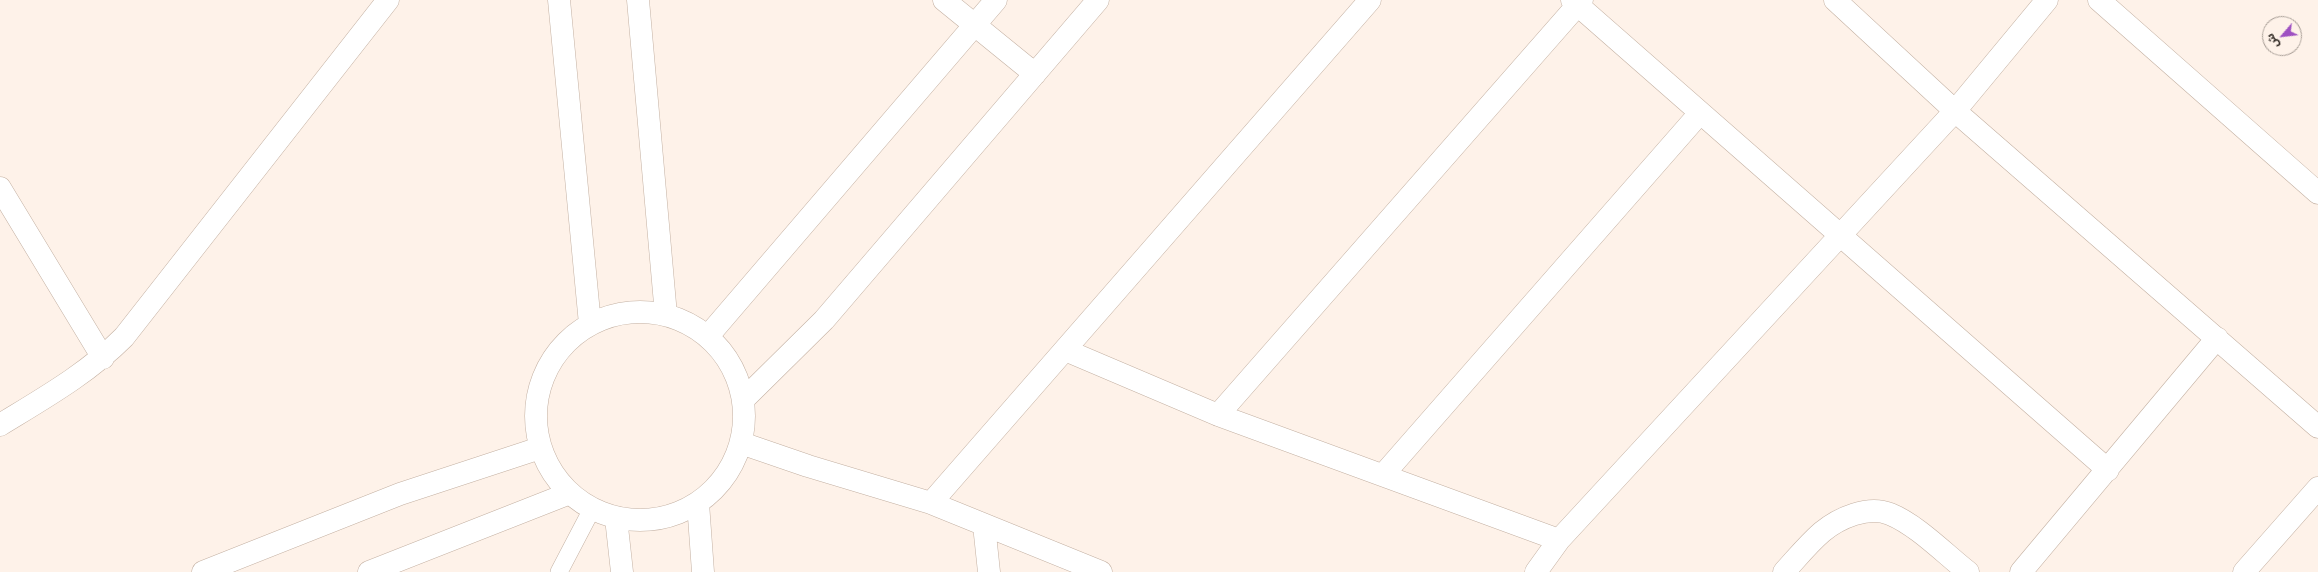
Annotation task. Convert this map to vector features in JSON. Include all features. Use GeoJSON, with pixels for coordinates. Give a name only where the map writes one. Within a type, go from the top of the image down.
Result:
{"type":"FeatureCollection","features":[{"type":"Feature","properties":{"kind":"street"},"geometry":{"type":"LineString","coordinates":[[0,425],[77,378],[103,358],[141,316],[388,0]]}},
{"type":"Feature","properties":{"kind":"street"},"geometry":{"type":"LineString","coordinates":[[559,0],[590,324]]}},
{"type":"Feature","properties":{"kind":"street"},"geometry":{"type":"LineString","coordinates":[[638,0],[666,315]]}},
{"type":"Feature","properties":{"kind":"street"},"geometry":{"type":"LineString","coordinates":[[944,0],[1035,74]]}},
{"type":"Feature","properties":{"kind":"street"},"geometry":{"type":"LineString","coordinates":[[708,336],[996,0]]}},
{"type":"Feature","properties":{"kind":"street"},"geometry":{"type":"LineString","coordinates":[[743,400],[824,320],[1098,0]]}},
{"type":"Feature","properties":{"kind":"street"},"geometry":{"type":"LineString","coordinates":[[931,503],[1370,0]]}},
{"type":"Feature","properties":{"kind":"street"},"geometry":{"type":"LineString","coordinates":[[1835,0],[1955,111],[2318,427]]}},
{"type":"Feature","properties":{"kind":"street"},"geometry":{"type":"LineString","coordinates":[[1536,572],[1559,540],[1955,111],[2047,0]]}},
{"type":"Feature","properties":{"kind":"street"},"geometry":{"type":"LineString","coordinates":[[2099,0],[2318,193]]}},
{"type":"Feature","properties":{"kind":"street"},"geometry":{"type":"LineString","coordinates":[[1218,415],[1577,2],[1700,113],[2108,470]]}},
{"type":"Feature","properties":{"kind":"street"},"geometry":{"type":"LineString","coordinates":[[1383,475],[1700,113]]}},
{"type":"Feature","properties":{"kind":"street"},"geometry":{"type":"LineString","coordinates":[[0,188],[103,358]]}},
{"type":"Feature","properties":{"kind":"street"},"geometry":{"type":"LineString","coordinates":[[627,312],[666,315],[708,336],[728,361],[739,380],[743,400],[744,418],[741,443],[725,477],[698,503],[672,516],[645,520],[616,518],[592,509],[570,493],[552,473],[540,448],[535,412],[542,377],[561,346],[590,324],[627,312]]}},
{"type":"Feature","properties":{"kind":"street"},"geometry":{"type":"LineString","coordinates":[[2021,572],[2217,338]]}},
{"type":"Feature","properties":{"kind":"street"},"geometry":{"type":"LineString","coordinates":[[1065,350],[1218,415],[1559,540]]}},
{"type":"Feature","properties":{"kind":"street"},"geometry":{"type":"LineString","coordinates":[[741,443],[808,466],[931,503],[1101,572]]}},
{"type":"Feature","properties":{"kind":"street"},"geometry":{"type":"LineString","coordinates":[[202,572],[400,494],[540,448]]}},
{"type":"Feature","properties":{"kind":"street"},"geometry":{"type":"LineString","coordinates":[[2244,572],[2318,488]]}},
{"type":"Feature","properties":{"kind":"street"},"geometry":{"type":"LineString","coordinates":[[369,572],[570,493]]}},
{"type":"Feature","properties":{"kind":"street"},"geometry":{"type":"LineString","coordinates":[[698,503],[703,572]]}},
{"type":"Feature","properties":{"kind":"street"},"geometry":{"type":"LineString","coordinates":[[1784,572],[1822,532],[1842,520],[1865,511],[1889,513],[1910,526],[1968,572]]}},
{"type":"Feature","properties":{"kind":"street"},"geometry":{"type":"LineString","coordinates":[[616,518],[622,572]]}},
{"type":"Feature","properties":{"kind":"street"},"geometry":{"type":"LineString","coordinates":[[984,525],[988,572]]}},
{"type":"Feature","properties":{"kind":"lane"},"geometry":{"type":"LineString","coordinates":[[559,572],[592,509]]}}]}
